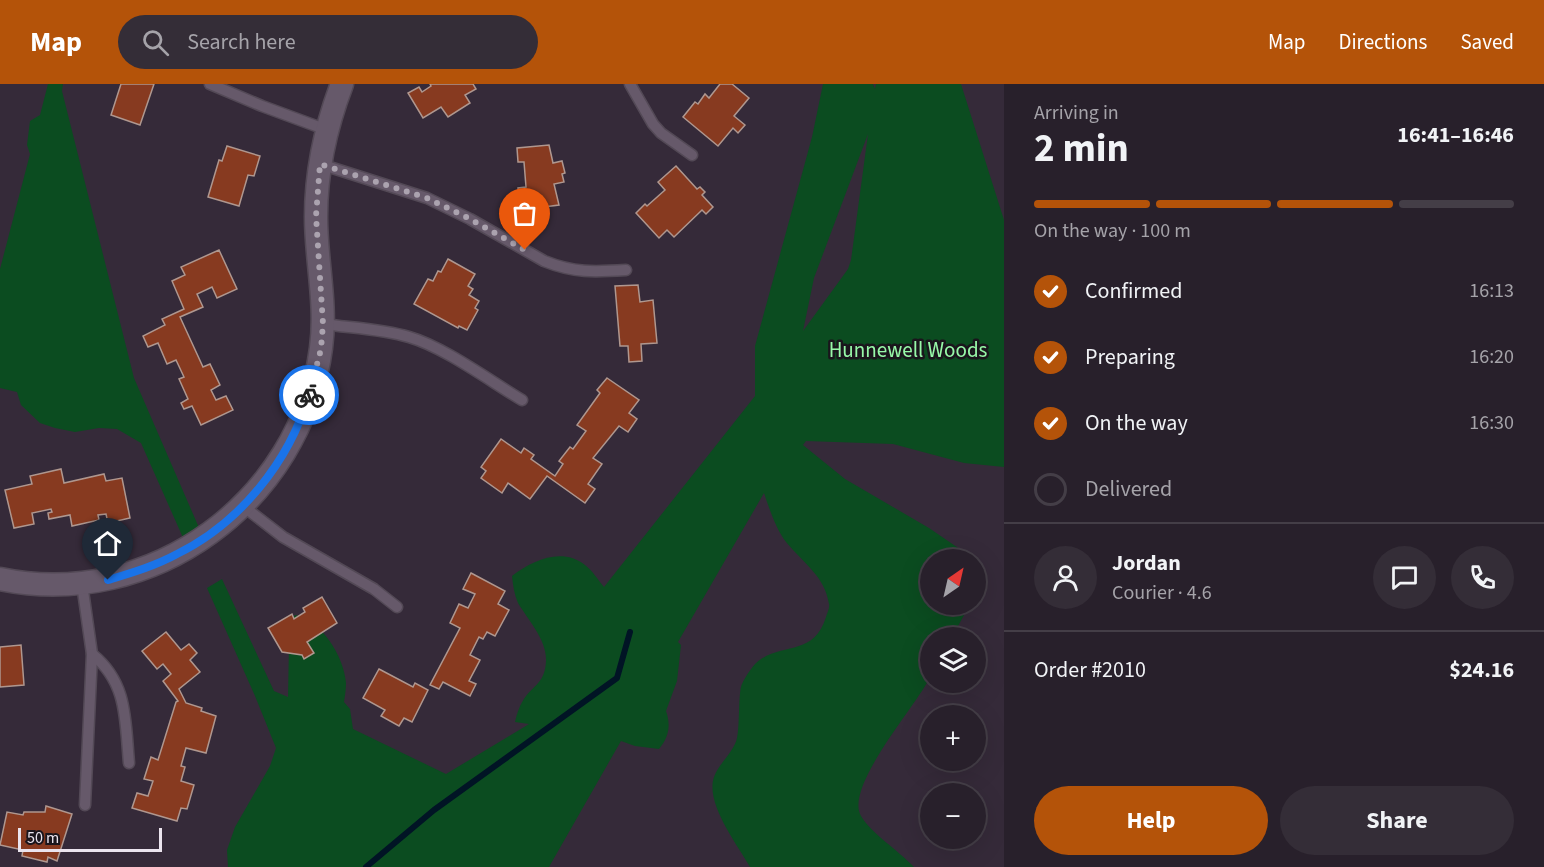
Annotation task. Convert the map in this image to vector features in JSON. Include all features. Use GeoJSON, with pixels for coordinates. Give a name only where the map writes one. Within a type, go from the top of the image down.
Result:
{"type":"FeatureCollection","features":[{"type":"Feature","properties":{"kind":"street"},"geometry":{"type":"LineString","coordinates":[[0,579],[33,585],[82,584],[108,580],[178,554],[200,541],[243,506],[278,462],[300,422],[316,375],[323,324],[316,216],[320,164],[327,130],[342,84]]}},
{"type":"Feature","properties":{"kind":"lane"},"geometry":{"type":"LineString","coordinates":[[210,84],[327,130]]}},
{"type":"Feature","properties":{"kind":"lane"},"geometry":{"type":"LineString","coordinates":[[630,84],[661,134],[692,155]]}},
{"type":"Feature","properties":{"kind":"lane"},"geometry":{"type":"LineString","coordinates":[[320,164],[427,198],[558,267],[587,272],[626,270]]}},
{"type":"Feature","properties":{"kind":"lane"},"geometry":{"type":"LineString","coordinates":[[323,324],[392,333],[412,338],[432,346],[522,400]]}},
{"type":"Feature","properties":{"kind":"lane"},"geometry":{"type":"LineString","coordinates":[[243,506],[283,537],[374,589],[397,607]]}},
{"type":"Feature","properties":{"kind":"lane"},"geometry":{"type":"LineString","coordinates":[[82,584],[92,654],[86,805]]}},
{"type":"Feature","properties":{"kind":"lane"},"geometry":{"type":"LineString","coordinates":[[92,654],[102,662],[116,680],[124,716],[129,763]]}},
{"type":"Feature","properties":{"kind":"green space"},"geometry":{"type":"Polygon","coordinates":[[[48,84],[63,84],[62,91],[134,378],[200,530],[184,540],[141,443],[117,429],[99,428],[75,432],[40,423],[21,405],[17,392],[0,388],[0,269],[30,154],[27,145],[30,121],[40,115],[48,84]]]}},
{"type":"Feature","properties":{"kind":"green space","name":"Hunnewell Woods"},"geometry":{"type":"Polygon","coordinates":[[[823,84],[873,84],[875,89],[876,84],[961,84],[1004,220],[1004,467],[964,463],[893,444],[806,441],[803,445],[845,479],[929,528],[960,549],[920,549],[920,615],[964,615],[957,627],[920,627],[921,693],[872,767],[863,786],[859,803],[861,816],[866,822],[914,867],[750,867],[718,811],[712,787],[719,767],[733,748],[737,738],[743,681],[761,659],[807,643],[814,637],[821,629],[829,607],[823,585],[779,531],[764,493],[678,642],[681,645],[677,681],[666,711],[669,726],[665,740],[659,749],[635,746],[621,741],[549,867],[228,867],[227,850],[235,827],[270,766],[276,748],[207,588],[222,579],[274,691],[288,697],[289,646],[285,628],[295,615],[305,618],[330,641],[341,662],[346,683],[344,702],[350,709],[353,729],[446,774],[529,724],[515,722],[522,702],[544,673],[546,661],[540,638],[518,603],[512,576],[538,561],[557,556],[567,557],[585,565],[604,587],[755,396],[755,346],[812,137],[823,84]],[[868,134],[814,278],[803,331],[848,269],[868,134]]]}},
{"type":"Feature","properties":{"kind":"building"},"geometry":{"type":"Polygon","coordinates":[[[121,84],[154,84],[140,125],[111,115],[121,84]]]}},
{"type":"Feature","properties":{"kind":"building"},"geometry":{"type":"Polygon","coordinates":[[[430,84],[473,84],[476,89],[465,95],[470,103],[448,117],[441,107],[423,118],[408,93],[419,87],[422,92],[431,86],[430,84]]]}},
{"type":"Feature","properties":{"kind":"building"},"geometry":{"type":"Polygon","coordinates":[[[720,84],[732,84],[749,98],[734,116],[745,125],[738,133],[733,128],[718,146],[683,117],[695,102],[698,104],[705,94],[709,98],[720,84]]]}},
{"type":"Feature","properties":{"kind":"building"},"geometry":{"type":"Polygon","coordinates":[[[549,145],[553,163],[562,161],[565,173],[562,174],[564,182],[554,184],[559,205],[520,210],[518,188],[526,187],[524,162],[518,162],[517,148],[549,145]]]}},
{"type":"Feature","properties":{"kind":"building"},"geometry":{"type":"Polygon","coordinates":[[[227,146],[260,156],[254,176],[248,175],[239,206],[208,197],[219,160],[222,161],[227,146]]]}},
{"type":"Feature","properties":{"kind":"building"},"geometry":{"type":"Polygon","coordinates":[[[676,166],[697,189],[700,187],[705,192],[702,195],[713,207],[706,214],[702,210],[674,237],[667,230],[659,238],[636,213],[665,190],[658,182],[676,166]]]}},
{"type":"Feature","properties":{"kind":"building"},"geometry":{"type":"Polygon","coordinates":[[[219,250],[237,289],[217,298],[212,287],[197,294],[203,307],[180,317],[203,367],[210,364],[220,385],[211,390],[216,400],[226,396],[233,410],[201,425],[192,406],[184,409],[181,403],[188,399],[179,379],[184,377],[176,360],[167,364],[158,343],[148,347],[143,336],[165,325],[162,319],[184,309],[172,281],[185,275],[181,267],[219,250]]]}},
{"type":"Feature","properties":{"kind":"building"},"geometry":{"type":"Polygon","coordinates":[[[448,259],[475,274],[468,286],[473,289],[469,295],[479,301],[475,308],[478,310],[467,330],[459,326],[458,328],[414,304],[428,279],[433,281],[448,259]]]}},
{"type":"Feature","properties":{"kind":"building"},"geometry":{"type":"Polygon","coordinates":[[[638,285],[640,302],[653,300],[657,343],[641,344],[642,361],[629,362],[628,346],[620,346],[615,286],[638,285]]]}},
{"type":"Feature","properties":{"kind":"building"},"geometry":{"type":"Polygon","coordinates":[[[607,378],[639,400],[629,413],[637,419],[628,432],[619,426],[593,458],[602,464],[588,484],[595,489],[585,503],[547,476],[530,499],[508,483],[502,493],[481,478],[486,471],[481,467],[501,439],[521,453],[524,448],[534,455],[531,459],[555,476],[563,464],[559,461],[570,447],[573,449],[586,431],[577,425],[600,393],[597,390],[607,378]]]}},
{"type":"Feature","properties":{"kind":"building"},"geometry":{"type":"Polygon","coordinates":[[[61,469],[64,483],[104,474],[106,481],[122,478],[130,518],[108,523],[106,514],[98,515],[99,520],[72,526],[70,515],[49,519],[48,513],[52,512],[51,509],[32,513],[34,524],[14,528],[5,490],[32,484],[30,476],[61,469]]]}},
{"type":"Feature","properties":{"kind":"building"},"geometry":{"type":"Polygon","coordinates":[[[471,573],[505,591],[498,604],[509,610],[495,636],[487,632],[483,639],[479,637],[470,655],[480,660],[469,681],[476,684],[470,696],[443,682],[439,689],[430,685],[460,628],[450,623],[459,604],[468,608],[475,594],[463,589],[471,573]]]}},
{"type":"Feature","properties":{"kind":"building"},"geometry":{"type":"Polygon","coordinates":[[[322,597],[337,623],[307,642],[314,653],[304,659],[302,655],[282,652],[268,628],[292,614],[294,619],[305,612],[303,608],[322,597]]]}},
{"type":"Feature","properties":{"kind":"building"},"geometry":{"type":"Polygon","coordinates":[[[166,632],[181,650],[189,644],[197,653],[190,660],[200,672],[179,689],[186,703],[216,716],[206,753],[186,748],[181,766],[185,767],[181,781],[194,785],[187,809],[181,808],[177,821],[132,808],[137,793],[148,796],[153,781],[144,779],[151,757],[158,760],[178,701],[163,681],[171,674],[163,664],[157,669],[142,651],[166,632]]]}},
{"type":"Feature","properties":{"kind":"building"},"geometry":{"type":"Polygon","coordinates":[[[21,645],[24,685],[0,687],[0,647],[21,645]]]}},
{"type":"Feature","properties":{"kind":"building"},"geometry":{"type":"Polygon","coordinates":[[[379,669],[413,687],[415,683],[428,690],[412,722],[404,718],[399,726],[381,716],[385,710],[363,698],[379,669]]]}},
{"type":"Feature","properties":{"kind":"building"},"geometry":{"type":"Polygon","coordinates":[[[46,806],[72,814],[57,861],[48,857],[47,862],[22,856],[23,850],[0,845],[7,812],[23,815],[24,812],[45,812],[46,806]]]}},
{"type":"Feature","properties":{"kind":"waterway"},"geometry":{"type":"LineString","coordinates":[[366,867],[434,810],[617,678],[630,632]]}},
{"type":"Feature","properties":{"kind":"way so far"},"geometry":{"type":"LineString","coordinates":[[309,395],[316,375],[323,324],[316,216],[320,164],[427,198],[525,250]]}},
{"type":"Feature","properties":{"kind":"route"},"geometry":{"type":"LineString","coordinates":[[108,580],[178,554],[200,541],[243,506],[278,462],[300,422],[309,395]]}}]}
